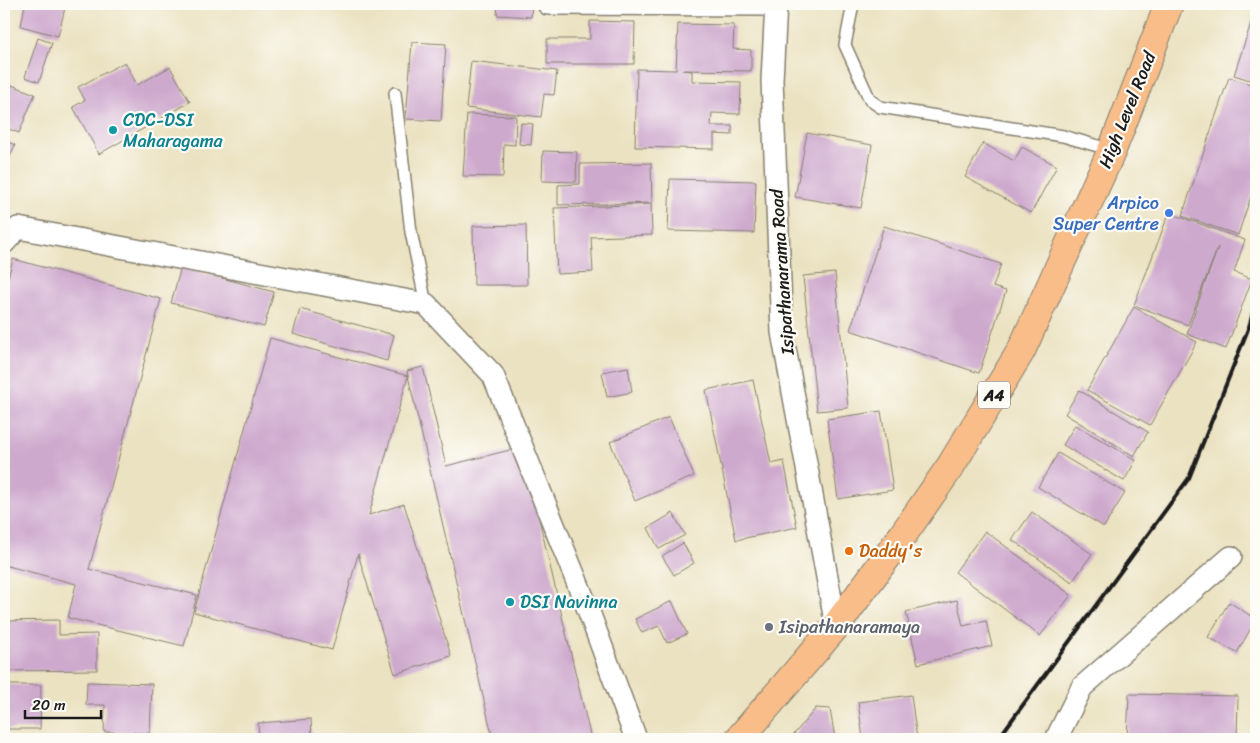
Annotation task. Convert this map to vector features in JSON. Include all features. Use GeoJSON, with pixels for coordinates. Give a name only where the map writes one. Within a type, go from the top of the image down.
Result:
{"type":"FeatureCollection","features":[{"type":"Feature","properties":{"kind":"highway","name":"High Level Road"},"geometry":{"type":"LineString","coordinates":[[739,739],[836,626],[900,539],[950,467],[1021,351],[1112,150],[1169,4]]}},
{"type":"Feature","properties":{"kind":"street"},"geometry":{"type":"LineString","coordinates":[[548,4],[776,4]]}},
{"type":"Feature","properties":{"kind":"street","name":"Isipathanarama Road"},"geometry":{"type":"LineString","coordinates":[[776,4],[772,80],[782,332],[836,626]]}},
{"type":"Feature","properties":{"kind":"street"},"geometry":{"type":"LineString","coordinates":[[4,243],[18,228],[426,304],[493,375],[586,604],[636,739]]}},
{"type":"Feature","properties":{"kind":"street"},"geometry":{"type":"LineString","coordinates":[[1056,739],[1082,687],[1231,557]]}},
{"type":"Feature","properties":{"kind":"lane"},"geometry":{"type":"LineString","coordinates":[[853,4],[845,45],[870,100],[880,107],[1063,136],[1112,150]]}},
{"type":"Feature","properties":{"kind":"lane"},"geometry":{"type":"LineString","coordinates":[[395,93],[411,232],[426,304]]}},
{"type":"Feature","properties":{"kind":"building"},"geometry":{"type":"Polygon","coordinates":[[[25,4],[66,4],[58,36],[21,26],[25,4]]]}},
{"type":"Feature","properties":{"kind":"building"},"geometry":{"type":"Polygon","coordinates":[[[498,4],[532,4],[531,17],[497,15],[498,4]]]}},
{"type":"Feature","properties":{"kind":"building"},"geometry":{"type":"Polygon","coordinates":[[[1256,8],[1256,82],[1234,75],[1256,8]]]}},
{"type":"Feature","properties":{"kind":"building"},"geometry":{"type":"Polygon","coordinates":[[[590,21],[635,22],[634,64],[547,64],[547,39],[590,39],[590,21]]]}},
{"type":"Feature","properties":{"kind":"building"},"geometry":{"type":"Polygon","coordinates":[[[678,24],[734,25],[733,49],[751,50],[751,71],[682,70],[692,71],[692,81],[741,82],[740,114],[712,113],[711,126],[732,126],[732,135],[714,134],[714,149],[635,147],[637,69],[676,70],[678,24]]]}},
{"type":"Feature","properties":{"kind":"building"},"geometry":{"type":"Polygon","coordinates":[[[38,38],[52,43],[39,82],[25,77],[38,38]]]}},
{"type":"Feature","properties":{"kind":"building"},"geometry":{"type":"Polygon","coordinates":[[[412,42],[446,44],[441,121],[406,119],[412,42]]]}},
{"type":"Feature","properties":{"kind":"building"},"geometry":{"type":"Polygon","coordinates":[[[471,61],[557,71],[554,95],[544,94],[541,117],[466,108],[471,61]]]}},
{"type":"Feature","properties":{"kind":"building","name":"CDC-DSI Maharagama"},"geometry":{"type":"Polygon","coordinates":[[[125,62],[137,85],[170,67],[190,102],[99,154],[73,107],[85,100],[78,87],[125,62]]]}},
{"type":"Feature","properties":{"kind":"building"},"geometry":{"type":"Polygon","coordinates":[[[1229,77],[1256,86],[1256,181],[1238,235],[1182,216],[1229,77]]]}},
{"type":"Feature","properties":{"kind":"building"},"geometry":{"type":"Polygon","coordinates":[[[4,82],[35,94],[19,133],[4,127],[4,82]]]}},
{"type":"Feature","properties":{"kind":"building"},"geometry":{"type":"Polygon","coordinates":[[[467,114],[516,116],[515,145],[504,144],[503,177],[463,176],[467,114]]]}},
{"type":"Feature","properties":{"kind":"building"},"geometry":{"type":"Polygon","coordinates":[[[521,123],[533,124],[531,145],[519,144],[521,123]]]}},
{"type":"Feature","properties":{"kind":"building"},"geometry":{"type":"Polygon","coordinates":[[[807,133],[872,145],[861,208],[795,197],[807,133]]]}},
{"type":"Feature","properties":{"kind":"building"},"geometry":{"type":"Polygon","coordinates":[[[4,140],[15,145],[4,171],[4,140]]]}},
{"type":"Feature","properties":{"kind":"building"},"geometry":{"type":"Polygon","coordinates":[[[983,143],[1014,161],[1022,147],[1057,166],[1031,213],[965,177],[983,143]]]}},
{"type":"Feature","properties":{"kind":"building"},"geometry":{"type":"Polygon","coordinates":[[[543,151],[577,152],[576,182],[542,181],[543,151]]]}},
{"type":"Feature","properties":{"kind":"building"},"geometry":{"type":"Polygon","coordinates":[[[651,163],[652,203],[558,205],[558,185],[580,184],[580,164],[651,163]]]}},
{"type":"Feature","properties":{"kind":"building"},"geometry":{"type":"Polygon","coordinates":[[[670,179],[756,181],[754,233],[668,231],[670,179]]]}},
{"type":"Feature","properties":{"kind":"building"},"geometry":{"type":"Polygon","coordinates":[[[651,204],[652,235],[591,237],[593,272],[557,274],[554,208],[651,204]]]}},
{"type":"Feature","properties":{"kind":"building"},"geometry":{"type":"Polygon","coordinates":[[[1169,213],[1245,240],[1234,272],[1252,279],[1226,349],[1187,334],[1218,247],[1188,325],[1134,305],[1169,213]]]}},
{"type":"Feature","properties":{"kind":"building"},"geometry":{"type":"Polygon","coordinates":[[[526,225],[527,285],[474,285],[473,226],[526,225]]]}},
{"type":"Feature","properties":{"kind":"building"},"geometry":{"type":"Polygon","coordinates":[[[884,226],[1001,264],[993,287],[1006,291],[979,373],[850,330],[884,226]]]}},
{"type":"Feature","properties":{"kind":"building"},"geometry":{"type":"Polygon","coordinates":[[[13,259],[161,299],[89,569],[197,595],[184,646],[68,618],[76,584],[4,565],[4,293],[13,259]]]}},
{"type":"Feature","properties":{"kind":"building"},"geometry":{"type":"Polygon","coordinates":[[[181,267],[274,292],[264,327],[171,303],[181,267]]]}},
{"type":"Feature","properties":{"kind":"building"},"geometry":{"type":"Polygon","coordinates":[[[835,273],[848,408],[817,411],[803,276],[835,273]]]}},
{"type":"Feature","properties":{"kind":"building"},"geometry":{"type":"Polygon","coordinates":[[[1134,307],[1197,342],[1150,425],[1087,390],[1134,307]]]}},
{"type":"Feature","properties":{"kind":"building"},"geometry":{"type":"Polygon","coordinates":[[[300,309],[394,335],[387,361],[293,334],[300,309]]]}},
{"type":"Feature","properties":{"kind":"building"},"geometry":{"type":"Polygon","coordinates":[[[270,338],[408,376],[369,515],[404,504],[451,656],[395,674],[358,554],[332,650],[194,612],[270,338]]]}},
{"type":"Feature","properties":{"kind":"building","name":"DSI Navinna"},"geometry":{"type":"Polygon","coordinates":[[[423,367],[446,466],[522,447],[591,739],[493,739],[407,371],[423,367]]]}},
{"type":"Feature","properties":{"kind":"building"},"geometry":{"type":"Polygon","coordinates":[[[628,367],[632,392],[607,397],[602,372],[628,367]]]}},
{"type":"Feature","properties":{"kind":"building"},"geometry":{"type":"Polygon","coordinates":[[[753,380],[771,464],[784,461],[797,527],[736,540],[706,390],[753,380]]]}},
{"type":"Feature","properties":{"kind":"building"},"geometry":{"type":"Polygon","coordinates":[[[1079,390],[1148,432],[1134,456],[1065,414],[1079,390]]]}},
{"type":"Feature","properties":{"kind":"building"},"geometry":{"type":"Polygon","coordinates":[[[881,411],[893,490],[838,499],[827,419],[881,411]]]}},
{"type":"Feature","properties":{"kind":"building"},"geometry":{"type":"Polygon","coordinates":[[[669,417],[694,476],[635,501],[610,442],[669,417]]]}},
{"type":"Feature","properties":{"kind":"building"},"geometry":{"type":"Polygon","coordinates":[[[1075,425],[1136,460],[1124,481],[1063,445],[1075,425]]]}},
{"type":"Feature","properties":{"kind":"building"},"geometry":{"type":"Polygon","coordinates":[[[1058,453],[1125,493],[1104,527],[1038,487],[1058,453]]]}},
{"type":"Feature","properties":{"kind":"building"},"geometry":{"type":"Polygon","coordinates":[[[1032,512],[1092,554],[1072,582],[1012,540],[1032,512]]]}},
{"type":"Feature","properties":{"kind":"building"},"geometry":{"type":"Polygon","coordinates":[[[673,513],[685,535],[659,549],[648,528],[673,513]]]}},
{"type":"Feature","properties":{"kind":"building"},"geometry":{"type":"Polygon","coordinates":[[[985,531],[1071,595],[1040,636],[955,572],[985,531]]]}},
{"type":"Feature","properties":{"kind":"building"},"geometry":{"type":"Polygon","coordinates":[[[683,543],[694,563],[674,575],[662,556],[683,543]]]}},
{"type":"Feature","properties":{"kind":"building"},"geometry":{"type":"Polygon","coordinates":[[[957,600],[963,626],[986,621],[992,646],[918,664],[906,612],[957,600]]]}},
{"type":"Feature","properties":{"kind":"building"},"geometry":{"type":"Polygon","coordinates":[[[672,601],[687,634],[667,643],[659,626],[642,633],[635,619],[672,601]]]}},
{"type":"Feature","properties":{"kind":"building"},"geometry":{"type":"Polygon","coordinates":[[[1229,602],[1256,619],[1237,653],[1208,637],[1229,602]]]}},
{"type":"Feature","properties":{"kind":"building"},"geometry":{"type":"Polygon","coordinates":[[[59,620],[59,635],[97,634],[97,670],[4,671],[4,621],[59,620]]]}},
{"type":"Feature","properties":{"kind":"building"},"geometry":{"type":"Polygon","coordinates":[[[87,682],[152,684],[150,733],[104,732],[105,705],[86,705],[87,682]]]}},
{"type":"Feature","properties":{"kind":"building"},"geometry":{"type":"Polygon","coordinates":[[[4,685],[41,685],[40,729],[4,729],[4,685]]]}},
{"type":"Feature","properties":{"kind":"building"},"geometry":{"type":"Polygon","coordinates":[[[1129,694],[1238,696],[1237,739],[1127,739],[1129,694]]]}},
{"type":"Feature","properties":{"kind":"building"},"geometry":{"type":"Polygon","coordinates":[[[911,695],[917,739],[863,739],[858,702],[911,695]]]}},
{"type":"Feature","properties":{"kind":"building"},"geometry":{"type":"Polygon","coordinates":[[[816,708],[830,709],[835,739],[790,739],[816,708]]]}},
{"type":"Feature","properties":{"kind":"building"},"geometry":{"type":"Polygon","coordinates":[[[311,719],[312,738],[323,737],[323,739],[259,739],[258,723],[311,719]]]}},
{"type":"Feature","properties":{"kind":"railway"},"geometry":{"type":"LineString","coordinates":[[998,739],[1189,478],[1250,324],[1256,300]]}},
{"type":"Feature","properties":{"kind":"place","name":"CDC-DSI Maharagama"},"geometry":{"type":"Point","coordinates":[113,130]}},
{"type":"Feature","properties":{"kind":"place","name":"Arpico Super Centre"},"geometry":{"type":"Point","coordinates":[1169,213]}},
{"type":"Feature","properties":{"kind":"place","name":"Daddy's"},"geometry":{"type":"Point","coordinates":[849,551]}},
{"type":"Feature","properties":{"kind":"place","name":"DSI Navinna"},"geometry":{"type":"Point","coordinates":[510,602]}},
{"type":"Feature","properties":{"kind":"place","name":"Isipathanaramaya"},"geometry":{"type":"Point","coordinates":[769,627]}}]}
